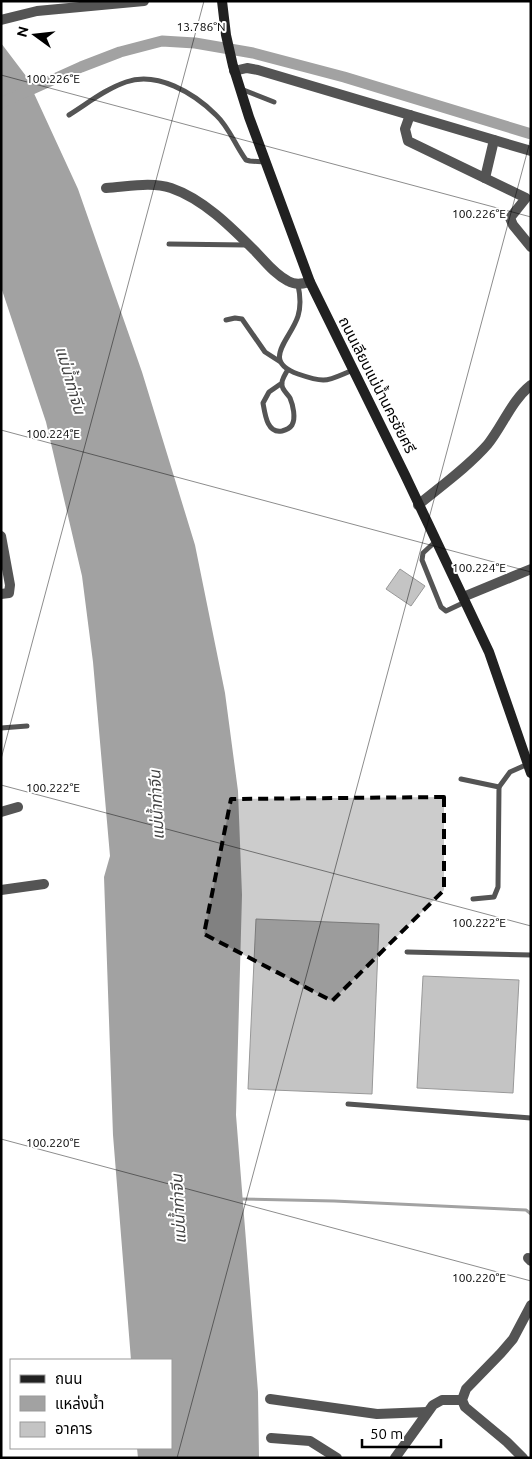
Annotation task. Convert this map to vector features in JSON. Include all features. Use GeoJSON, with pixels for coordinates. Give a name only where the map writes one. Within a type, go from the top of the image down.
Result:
{"type":"FeatureCollection","features":[{"type":"Feature","properties":{"kind":"main road","name":"ถนนเลียบแม่น้ำนครชัยศรี"},"geometry":{"type":"LineString","coordinates":[[222,1],[226,35],[240,89],[310,282],[489,652],[529,768]]}},
{"type":"Feature","properties":{"kind":"street"},"geometry":{"type":"LineString","coordinates":[[1,20],[37,11],[144,1]]}},
{"type":"Feature","properties":{"kind":"street"},"geometry":{"type":"LineString","coordinates":[[234,68],[258,70],[531,152]]}},
{"type":"Feature","properties":{"kind":"street"},"geometry":{"type":"LineString","coordinates":[[410,115],[405,129],[408,141],[528,197],[510,218],[513,225],[531,247]]}},
{"type":"Feature","properties":{"kind":"street"},"geometry":{"type":"LineString","coordinates":[[484,178],[494,140]]}},
{"type":"Feature","properties":{"kind":"street"},"geometry":{"type":"LineString","coordinates":[[106,188],[150,185],[172,188],[215,214],[279,276],[298,285],[310,282]]}},
{"type":"Feature","properties":{"kind":"street"},"geometry":{"type":"LineString","coordinates":[[418,505],[477,455],[531,385]]}},
{"type":"Feature","properties":{"kind":"street"},"geometry":{"type":"LineString","coordinates":[[1,536],[10,586],[9,593],[1,594]]}},
{"type":"Feature","properties":{"kind":"street"},"geometry":{"type":"LineString","coordinates":[[464,600],[531,568]]}},
{"type":"Feature","properties":{"kind":"street"},"geometry":{"type":"LineString","coordinates":[[1,812],[18,808]]}},
{"type":"Feature","properties":{"kind":"street"},"geometry":{"type":"LineString","coordinates":[[1,890],[44,884]]}},
{"type":"Feature","properties":{"kind":"street"},"geometry":{"type":"LineString","coordinates":[[523,1458],[465,1407],[462,1400],[466,1390],[513,1339],[531,1305]]}},
{"type":"Feature","properties":{"kind":"street"},"geometry":{"type":"LineString","coordinates":[[270,1398],[376,1414],[428,1412]]}},
{"type":"Feature","properties":{"kind":"street"},"geometry":{"type":"LineString","coordinates":[[395,1458],[438,1401],[462,1400]]}},
{"type":"Feature","properties":{"kind":"street"},"geometry":{"type":"LineString","coordinates":[[271,1438],[310,1441],[337,1458]]}},
{"type":"Feature","properties":{"kind":"lane"},"geometry":{"type":"LineString","coordinates":[[69,116],[107,90],[137,79],[152,79],[171,84],[193,96],[216,115],[228,130],[246,160],[265,162]]}},
{"type":"Feature","properties":{"kind":"lane"},"geometry":{"type":"LineString","coordinates":[[240,89],[274,102]]}},
{"type":"Feature","properties":{"kind":"lane"},"geometry":{"type":"LineString","coordinates":[[169,244],[249,245]]}},
{"type":"Feature","properties":{"kind":"lane"},"geometry":{"type":"LineString","coordinates":[[280,361],[283,344],[298,316],[300,294],[298,285]]}},
{"type":"Feature","properties":{"kind":"lane"},"geometry":{"type":"LineString","coordinates":[[226,320],[242,319],[265,352],[280,361],[287,370],[315,380],[326,381],[354,370]]}},
{"type":"Feature","properties":{"kind":"lane"},"geometry":{"type":"LineString","coordinates":[[282,383],[268,392],[263,403],[268,424],[272,430],[279,432],[286,430],[292,425],[294,417],[290,397],[283,389],[282,383],[287,370]]}},
{"type":"Feature","properties":{"kind":"lane"},"geometry":{"type":"LineString","coordinates":[[436,541],[423,553],[422,560],[441,608],[446,611],[464,600]]}},
{"type":"Feature","properties":{"kind":"lane"},"geometry":{"type":"LineString","coordinates":[[1,728],[27,726]]}},
{"type":"Feature","properties":{"kind":"lane"},"geometry":{"type":"LineString","coordinates":[[473,899],[494,897],[498,887],[499,787],[510,772],[529,768]]}},
{"type":"Feature","properties":{"kind":"lane"},"geometry":{"type":"LineString","coordinates":[[461,779],[499,787]]}},
{"type":"Feature","properties":{"kind":"lane"},"geometry":{"type":"LineString","coordinates":[[407,952],[531,956]]}},
{"type":"Feature","properties":{"kind":"lane"},"geometry":{"type":"LineString","coordinates":[[348,1104],[531,1118]]}},
{"type":"Feature","properties":{"kind":"highlighted area"},"geometry":{"type":"Polygon","coordinates":[[[444,797],[444,890],[332,1001],[204,934],[231,799],[444,797]]]}},
{"type":"Feature","properties":{"kind":"water","name":"แม่น้ำท่าจีน"},"geometry":{"type":"Polygon","coordinates":[[[1,43],[26,76],[78,189],[142,372],[195,545],[225,693],[238,791],[242,895],[236,1115],[258,1392],[259,1458],[138,1458],[137,1449],[172,1449],[172,1359],[131,1359],[113,1135],[104,877],[110,856],[93,662],[82,576],[46,422],[1,287],[1,43]]]}},
{"type":"Feature","properties":{"kind":"building"},"geometry":{"type":"Polygon","coordinates":[[[400,569],[425,586],[411,606],[386,589],[400,569]]]}},
{"type":"Feature","properties":{"kind":"building"},"geometry":{"type":"Polygon","coordinates":[[[256,919],[379,924],[372,1094],[248,1089],[256,919]]]}},
{"type":"Feature","properties":{"kind":"building"},"geometry":{"type":"Polygon","coordinates":[[[423,976],[519,980],[513,1093],[417,1088],[423,976]]]}},
{"type":"Feature","properties":{"kind":"waterway"},"geometry":{"type":"LineString","coordinates":[[1,103],[81,67],[120,52],[162,41],[195,43],[253,53],[344,77],[531,134]]}},
{"type":"Feature","properties":{"kind":"waterway"},"geometry":{"type":"LineString","coordinates":[[239,1199],[334,1201],[526,1210],[531,1214]]}}]}
